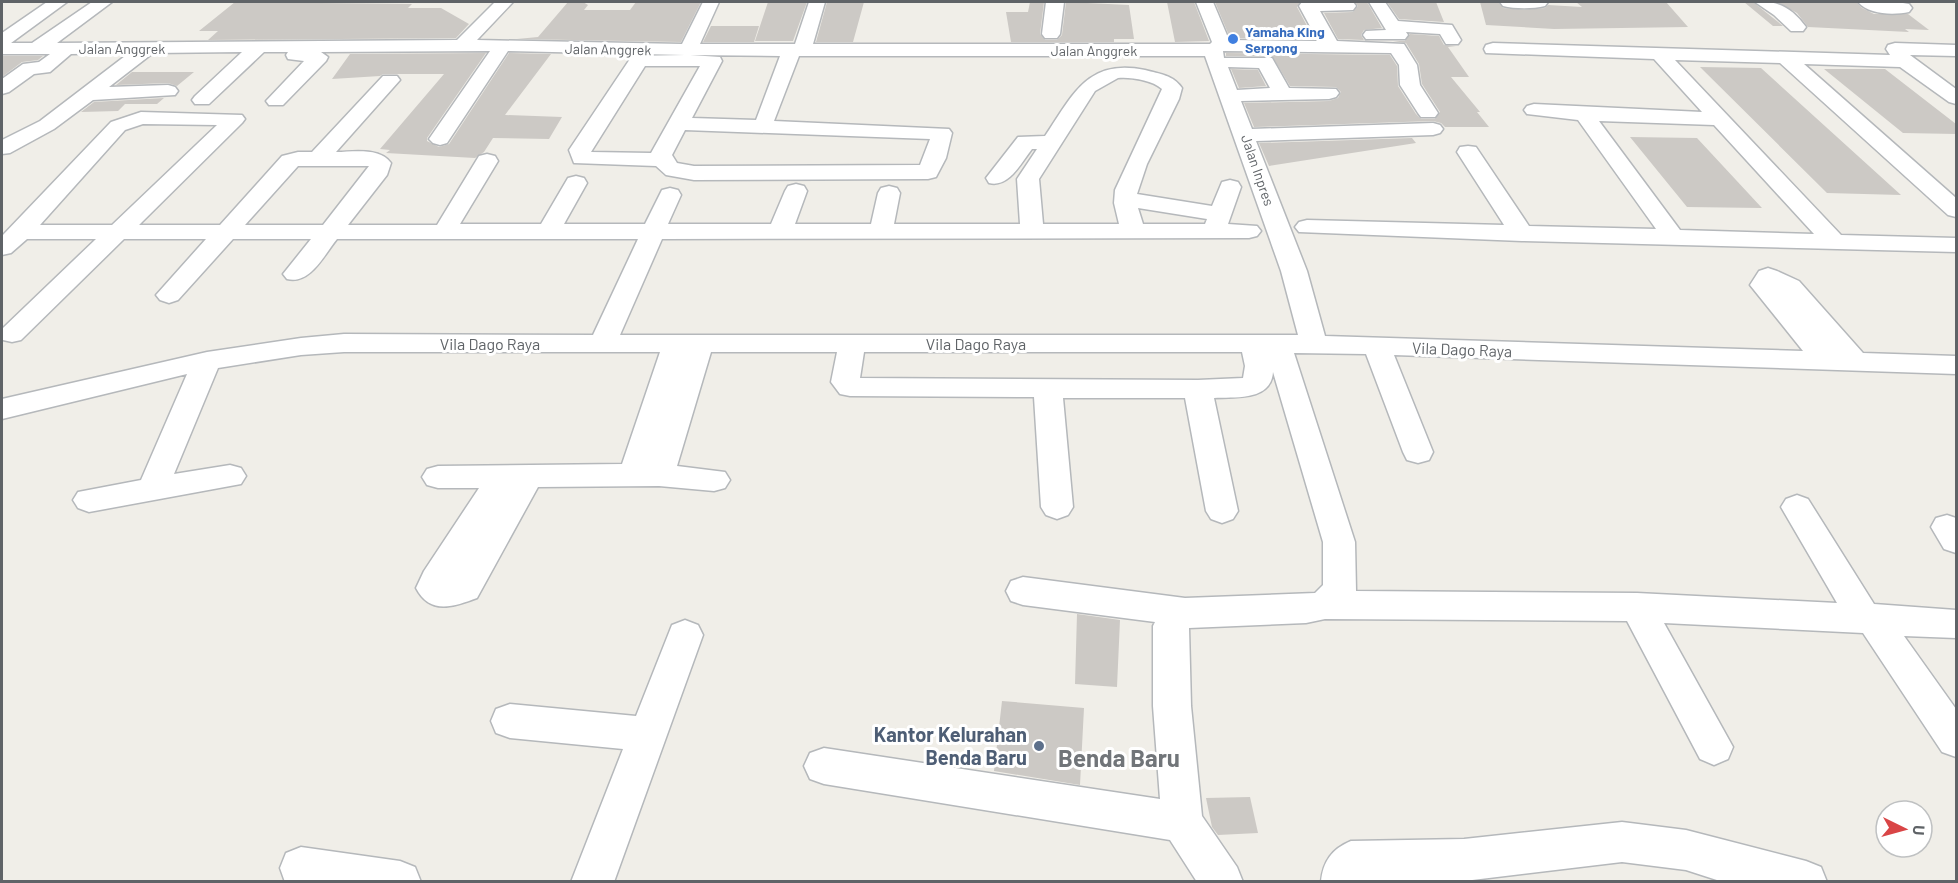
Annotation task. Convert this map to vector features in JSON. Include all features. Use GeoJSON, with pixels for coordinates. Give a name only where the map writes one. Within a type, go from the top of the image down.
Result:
{"type":"FeatureCollection","features":[{"type":"Feature","properties":{"kind":"street"},"geometry":{"type":"LineString","coordinates":[[2,48],[58,2]]}},
{"type":"Feature","properties":{"kind":"street"},"geometry":{"type":"LineString","coordinates":[[36,49],[103,2]]}},
{"type":"Feature","properties":{"kind":"street"},"geometry":{"type":"LineString","coordinates":[[462,45],[504,2]]}},
{"type":"Feature","properties":{"kind":"street"},"geometry":{"type":"LineString","coordinates":[[679,54],[711,2]]}},
{"type":"Feature","properties":{"kind":"street"},"geometry":{"type":"LineString","coordinates":[[765,118],[817,2]]}},
{"type":"Feature","properties":{"kind":"street"},"geometry":{"type":"LineString","coordinates":[[1051,34],[1055,2]]}},
{"type":"Feature","properties":{"kind":"street","name":"Jalan Inpres"},"geometry":{"type":"LineString","coordinates":[[1205,2],[1218,29],[1217,52],[1294,270],[1314,344]]}},
{"type":"Feature","properties":{"kind":"street"},"geometry":{"type":"LineString","coordinates":[[1332,70],[1327,48],[1308,6],[1347,6],[1345,2]]}},
{"type":"Feature","properties":{"kind":"street"},"geometry":{"type":"LineString","coordinates":[[1372,35],[1399,35],[1377,2]]}},
{"type":"Feature","properties":{"kind":"street"},"geometry":{"type":"LineString","coordinates":[[1509,2],[1539,2]]}},
{"type":"Feature","properties":{"kind":"street"},"geometry":{"type":"LineString","coordinates":[[1764,2],[1797,27]]}},
{"type":"Feature","properties":{"kind":"street"},"geometry":{"type":"LineString","coordinates":[[1866,2],[1880,8],[1903,8],[1895,2]]}},
{"type":"Feature","properties":{"kind":"street"},"geometry":{"type":"LineString","coordinates":[[1394,26],[1446,29],[1452,40]]}},
{"type":"Feature","properties":{"kind":"street","name":"Jalan Anggrek"},"geometry":{"type":"LineString","coordinates":[[2,48],[148,48],[254,52],[462,45],[679,54],[797,50],[1217,52]]}},
{"type":"Feature","properties":{"kind":"street"},"geometry":{"type":"LineString","coordinates":[[440,139],[502,47]]}},
{"type":"Feature","properties":{"kind":"street"},"geometry":{"type":"LineString","coordinates":[[2,148],[47,125],[148,48]]}},
{"type":"Feature","properties":{"kind":"street"},"geometry":{"type":"LineString","coordinates":[[1217,52],[1397,48],[1408,65],[1410,85],[1430,121],[1246,135]]}},
{"type":"Feature","properties":{"kind":"street"},"geometry":{"type":"LineString","coordinates":[[2,88],[30,68],[44,68],[69,49]]}},
{"type":"Feature","properties":{"kind":"street"},"geometry":{"type":"LineString","coordinates":[[1493,49],[1905,61]]}},
{"type":"Feature","properties":{"kind":"street"},"geometry":{"type":"LineString","coordinates":[[1956,50],[1895,50],[1905,61],[1956,98]]}},
{"type":"Feature","properties":{"kind":"street"},"geometry":{"type":"LineString","coordinates":[[202,100],[254,52],[318,55],[276,101]]}},
{"type":"Feature","properties":{"kind":"street"},"geometry":{"type":"LineString","coordinates":[[1217,52],[1265,62],[1283,95]]}},
{"type":"Feature","properties":{"kind":"street"},"geometry":{"type":"LineString","coordinates":[[662,160],[582,158],[579,150],[639,60],[679,54],[713,61],[678,124],[661,155],[668,168],[681,172],[928,172],[935,158],[942,133],[678,124]]}},
{"type":"Feature","properties":{"kind":"street"},"geometry":{"type":"LineString","coordinates":[[1660,55],[1834,242]]}},
{"type":"Feature","properties":{"kind":"street"},"geometry":{"type":"LineString","coordinates":[[1786,58],[1956,210]]}},
{"type":"Feature","properties":{"kind":"street"},"geometry":{"type":"LineString","coordinates":[[1032,231],[1028,179],[1088,87],[1114,73],[1126,72],[1163,80],[1172,88],[1169,99],[1133,173],[1125,199],[1133,231]]}},
{"type":"Feature","properties":{"kind":"street"},"geometry":{"type":"LineString","coordinates":[[319,158],[390,80]]}},
{"type":"Feature","properties":{"kind":"street"},"geometry":{"type":"LineString","coordinates":[[90,94],[168,91]]}},
{"type":"Feature","properties":{"kind":"street"},"geometry":{"type":"LineString","coordinates":[[1239,95],[1329,93]]}},
{"type":"Feature","properties":{"kind":"street"},"geometry":{"type":"LineString","coordinates":[[1534,110],[1718,119]]}},
{"type":"Feature","properties":{"kind":"street"},"geometry":{"type":"LineString","coordinates":[[1584,114],[1673,237]]}},
{"type":"Feature","properties":{"kind":"street"},"geometry":{"type":"LineString","coordinates":[[9,241],[113,129],[124,123],[141,118],[235,119],[12,334]]}},
{"type":"Feature","properties":{"kind":"street"},"geometry":{"type":"LineString","coordinates":[[1028,179],[987,178],[1026,142],[1052,143]]}},
{"type":"Feature","properties":{"kind":"street"},"geometry":{"type":"LineString","coordinates":[[1468,152],[1522,234]]}},
{"type":"Feature","properties":{"kind":"street"},"geometry":{"type":"LineString","coordinates":[[169,295],[290,161],[319,158],[372,159],[380,163],[379,170],[332,232],[296,274]]}},
{"type":"Feature","properties":{"kind":"street"},"geometry":{"type":"LineString","coordinates":[[444,232],[487,161]]}},
{"type":"Feature","properties":{"kind":"street"},"geometry":{"type":"LineString","coordinates":[[548,232],[576,183]]}},
{"type":"Feature","properties":{"kind":"street"},"geometry":{"type":"LineString","coordinates":[[1218,222],[1230,187]]}},
{"type":"Feature","properties":{"kind":"street"},"geometry":{"type":"LineString","coordinates":[[780,231],[796,191]]}},
{"type":"Feature","properties":{"kind":"street"},"geometry":{"type":"LineString","coordinates":[[881,231],[889,193]]}},
{"type":"Feature","properties":{"kind":"street"},"geometry":{"type":"LineString","coordinates":[[603,342],[670,195]]}},
{"type":"Feature","properties":{"kind":"street"},"geometry":{"type":"LineString","coordinates":[[1125,199],[1249,231]]}},
{"type":"Feature","properties":{"kind":"street"},"geometry":{"type":"LineString","coordinates":[[9,241],[119,232],[1133,231],[1218,222]]}},
{"type":"Feature","properties":{"kind":"street"},"geometry":{"type":"LineString","coordinates":[[1307,227],[1956,245]]}},
{"type":"Feature","properties":{"kind":"street"},"geometry":{"type":"LineString","coordinates":[[1735,238],[1768,276],[1790,286],[1856,363]]}},
{"type":"Feature","properties":{"kind":"street"},"geometry":{"type":"LineString","coordinates":[[1768,276],[1763,285],[1826,362]]}},
{"type":"Feature","properties":{"kind":"street","name":"Vila Dago Raya"},"geometry":{"type":"LineString","coordinates":[[2,409],[207,361],[316,345],[603,342],[1314,344],[1956,365]]}},
{"type":"Feature","properties":{"kind":"street"},"geometry":{"type":"LineString","coordinates":[[647,476],[688,344]]}},
{"type":"Feature","properties":{"kind":"street"},"geometry":{"type":"LineString","coordinates":[[852,344],[845,382],[850,387],[1198,389],[1247,387],[1258,382],[1259,366],[1266,344]]}},
{"type":"Feature","properties":{"kind":"street"},"geometry":{"type":"LineString","coordinates":[[1266,344],[1338,542],[1340,589],[1324,605]]}},
{"type":"Feature","properties":{"kind":"street"},"geometry":{"type":"LineString","coordinates":[[1377,346],[1418,452]]}},
{"type":"Feature","properties":{"kind":"street"},"geometry":{"type":"LineString","coordinates":[[153,488],[207,361]]}},
{"type":"Feature","properties":{"kind":"street"},"geometry":{"type":"LineString","coordinates":[[1047,388],[1057,507]]}},
{"type":"Feature","properties":{"kind":"street"},"geometry":{"type":"LineString","coordinates":[[1198,389],[1222,511]]}},
{"type":"Feature","properties":{"kind":"street"},"geometry":{"type":"LineString","coordinates":[[89,500],[230,476]]}},
{"type":"Feature","properties":{"kind":"street"},"geometry":{"type":"LineString","coordinates":[[438,477],[647,476],[714,480]]}},
{"type":"Feature","properties":{"kind":"street"},"geometry":{"type":"LineString","coordinates":[[1797,507],[1868,618],[1956,740]]}},
{"type":"Feature","properties":{"kind":"street"},"geometry":{"type":"LineString","coordinates":[[1023,591],[1185,612],[1306,609],[1324,605],[1637,607],[1956,624]]}},
{"type":"Feature","properties":{"kind":"street"},"geometry":{"type":"LineString","coordinates":[[1637,607],[1714,747]]}},
{"type":"Feature","properties":{"kind":"street"},"geometry":{"type":"LineString","coordinates":[[1185,612],[1176,618],[1171,626],[1172,706],[1182,822],[1222,882]]}},
{"type":"Feature","properties":{"kind":"street"},"geometry":{"type":"LineString","coordinates":[[592,882],[685,635]]}},
{"type":"Feature","properties":{"kind":"street"},"geometry":{"type":"LineString","coordinates":[[510,721],[647,734]]}},
{"type":"Feature","properties":{"kind":"street"},"geometry":{"type":"LineString","coordinates":[[824,766],[1182,822]]}},
{"type":"Feature","properties":{"kind":"street"},"geometry":{"type":"LineString","coordinates":[[1342,882],[1343,873],[1352,862],[1464,860],[1622,842],[1686,850],[1769,874],[1806,882]]}},
{"type":"Feature","properties":{"kind":"street"},"geometry":{"type":"LineString","coordinates":[[301,868],[400,882]]}},
{"type":"Feature","properties":{"kind":"building"},"geometry":{"type":"Polygon","coordinates":[[[235,2],[412,4],[408,8],[441,8],[469,24],[456,38],[208,40],[218,31],[199,31],[235,2]]]}},
{"type":"Feature","properties":{"kind":"building"},"geometry":{"type":"Polygon","coordinates":[[[568,2],[583,2],[588,5],[584,10],[630,10],[636,2],[701,2],[681,42],[517,39],[538,37],[568,2]]]}},
{"type":"Feature","properties":{"kind":"building"},"geometry":{"type":"Polygon","coordinates":[[[768,2],[807,2],[793,41],[755,41],[768,2]]]}},
{"type":"Feature","properties":{"kind":"building"},"geometry":{"type":"Polygon","coordinates":[[[827,2],[864,2],[853,42],[816,42],[827,2]]]}},
{"type":"Feature","properties":{"kind":"building"},"geometry":{"type":"Polygon","coordinates":[[[1030,2],[1044,2],[1040,34],[1045,40],[1057,40],[1062,35],[1066,2],[1129,5],[1134,39],[1114,39],[1114,42],[1011,42],[1006,12],[1028,12],[1030,2]]]}},
{"type":"Feature","properties":{"kind":"building"},"geometry":{"type":"Polygon","coordinates":[[[1167,2],[1194,2],[1209,41],[1175,42],[1167,2]]]}},
{"type":"Feature","properties":{"kind":"building"},"geometry":{"type":"Polygon","coordinates":[[[1215,2],[1300,2],[1297,7],[1314,39],[1230,38],[1215,2]]]}},
{"type":"Feature","properties":{"kind":"building"},"geometry":{"type":"Polygon","coordinates":[[[1355,2],[1367,2],[1382,28],[1364,30],[1361,35],[1364,40],[1338,39],[1324,13],[1353,12],[1358,6],[1355,2]]]}},
{"type":"Feature","properties":{"kind":"building"},"geometry":{"type":"Polygon","coordinates":[[[1387,2],[1436,2],[1444,22],[1399,19],[1387,2]]]}},
{"type":"Feature","properties":{"kind":"building"},"geometry":{"type":"Polygon","coordinates":[[[1480,2],[1498,2],[1503,8],[1524,10],[1545,8],[1548,5],[1582,7],[1576,2],[1666,2],[1688,27],[1554,29],[1486,25],[1480,2]]]}},
{"type":"Feature","properties":{"kind":"building"},"geometry":{"type":"Polygon","coordinates":[[[1744,2],[1753,2],[1783,26],[1773,26],[1744,2]]]}},
{"type":"Feature","properties":{"kind":"building"},"geometry":{"type":"Polygon","coordinates":[[[1777,2],[1856,2],[1874,14],[1908,14],[1929,30],[1905,29],[1909,32],[1808,27],[1797,13],[1777,2]]]}},
{"type":"Feature","properties":{"kind":"building"},"geometry":{"type":"Polygon","coordinates":[[[711,26],[759,26],[754,42],[703,42],[711,26]]]}},
{"type":"Feature","properties":{"kind":"building"},"geometry":{"type":"Polygon","coordinates":[[[1410,34],[1439,36],[1444,45],[1456,46],[1448,47],[1469,77],[1451,77],[1480,112],[1477,112],[1489,127],[1445,127],[1433,121],[1254,127],[1244,103],[1329,101],[1338,98],[1341,92],[1336,87],[1290,86],[1272,56],[1226,56],[1226,53],[1390,55],[1397,66],[1398,86],[1416,114],[1421,119],[1435,119],[1440,112],[1422,84],[1419,64],[1406,43],[1393,41],[1405,41],[1410,34]]]}},
{"type":"Feature","properties":{"kind":"building"},"geometry":{"type":"Polygon","coordinates":[[[486,53],[427,141],[439,147],[449,144],[509,53],[551,54],[505,115],[562,117],[549,139],[493,138],[484,152],[475,158],[386,153],[390,150],[380,149],[444,74],[383,74],[332,79],[350,54],[486,53]]]}},
{"type":"Feature","properties":{"kind":"building"},"geometry":{"type":"Polygon","coordinates":[[[2,56],[43,56],[38,60],[22,62],[2,77],[2,56]]]}},
{"type":"Feature","properties":{"kind":"building"},"geometry":{"type":"Polygon","coordinates":[[[1700,67],[1761,68],[1901,195],[1827,193],[1700,67]]]}},
{"type":"Feature","properties":{"kind":"building"},"geometry":{"type":"Polygon","coordinates":[[[1231,69],[1258,70],[1266,86],[1239,88],[1231,69]]]}},
{"type":"Feature","properties":{"kind":"building"},"geometry":{"type":"Polygon","coordinates":[[[1824,69],[1885,69],[1956,124],[1956,134],[1903,133],[1824,69]]]}},
{"type":"Feature","properties":{"kind":"building"},"geometry":{"type":"Polygon","coordinates":[[[132,72],[194,72],[177,86],[168,83],[116,85],[132,72]]]}},
{"type":"Feature","properties":{"kind":"building"},"geometry":{"type":"Polygon","coordinates":[[[164,98],[157,104],[125,104],[118,111],[81,112],[94,102],[164,98]]]}},
{"type":"Feature","properties":{"kind":"building"},"geometry":{"type":"Polygon","coordinates":[[[1630,137],[1697,138],[1762,208],[1687,207],[1630,137]]]}},
{"type":"Feature","properties":{"kind":"building"},"geometry":{"type":"Polygon","coordinates":[[[1412,138],[1416,143],[1269,166],[1259,143],[1412,138]]]}},
{"type":"Feature","properties":{"kind":"building"},"geometry":{"type":"Polygon","coordinates":[[[1077,614],[1120,620],[1117,687],[1075,684],[1077,614]]]}},
{"type":"Feature","properties":{"kind":"building","name":"Kantor Kelurahan Benda Baru"},"geometry":{"type":"Polygon","coordinates":[[[1002,701],[1084,708],[1080,785],[994,771],[1002,701]]]}},
{"type":"Feature","properties":{"kind":"building"},"geometry":{"type":"Polygon","coordinates":[[[1250,797],[1258,833],[1218,835],[1212,827],[1206,798],[1250,797]]]}},
{"type":"Feature","properties":{"kind":"place","name":"Yamaha King Serpong"},"geometry":{"type":"Point","coordinates":[1233,39]}},
{"type":"Feature","properties":{"kind":"place","name":"Kantor Kelurahan Benda Baru"},"geometry":{"type":"Point","coordinates":[1039,746]}},
{"type":"Feature","properties":{"kind":"district","name":"Benda Baru"},"geometry":{"type":"Point","coordinates":[1119,757]}}]}
